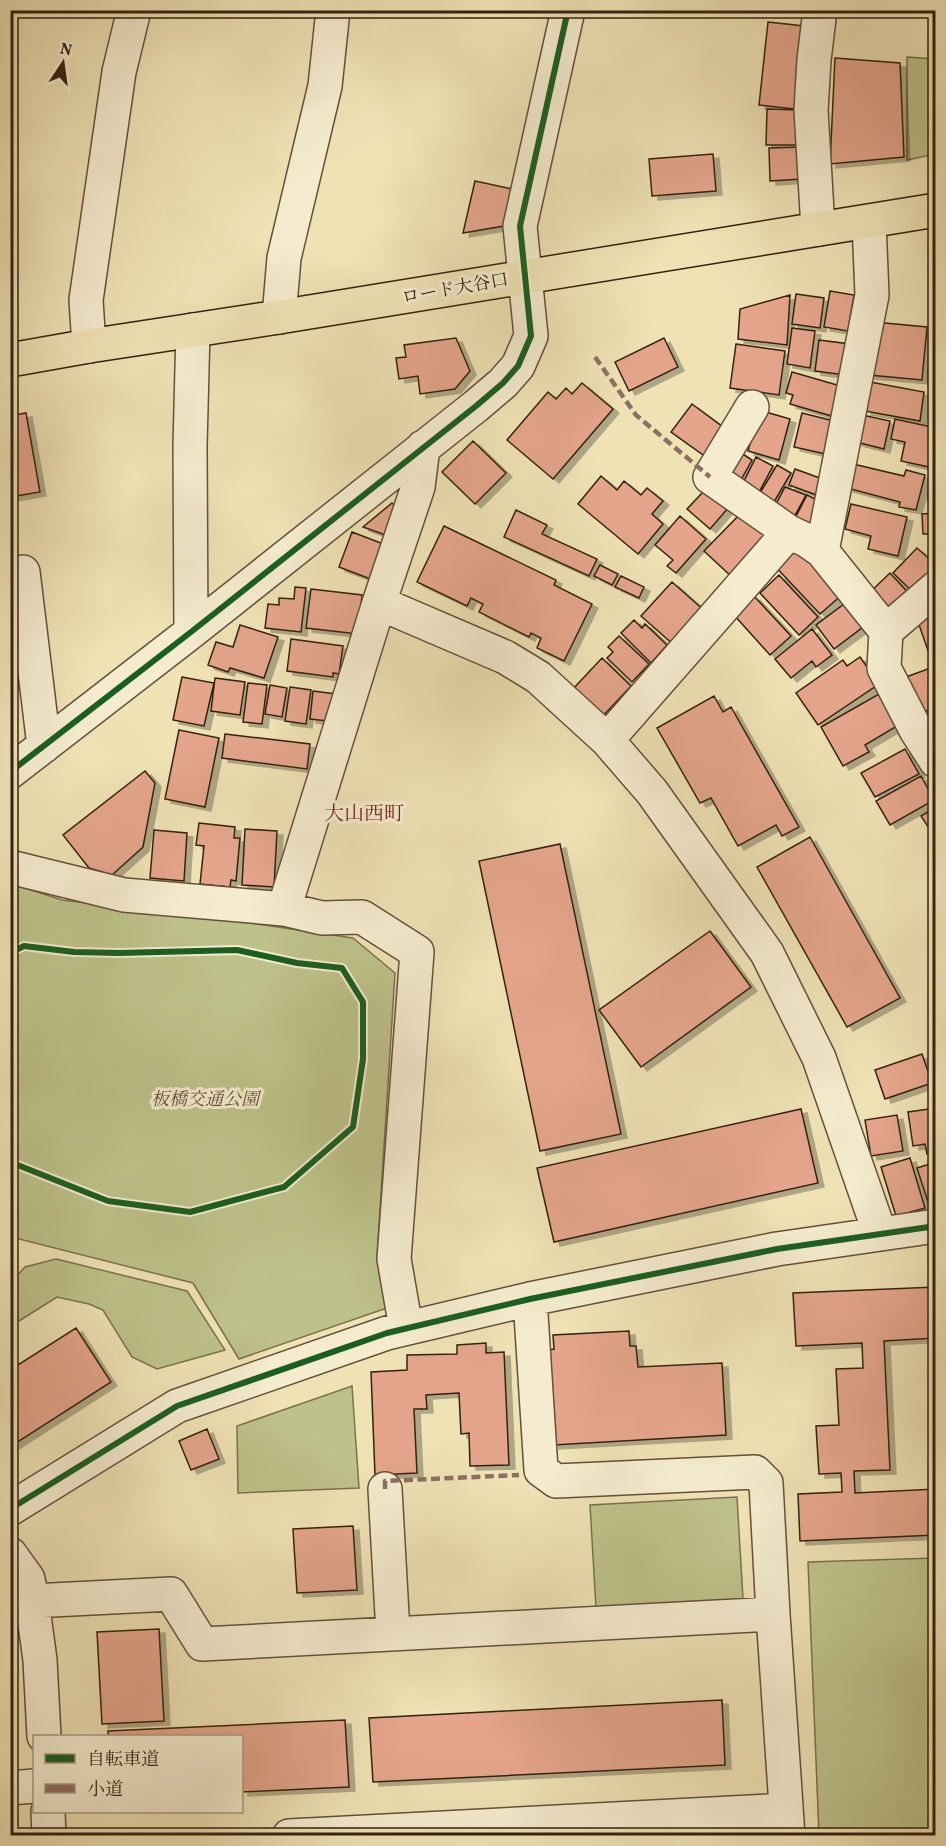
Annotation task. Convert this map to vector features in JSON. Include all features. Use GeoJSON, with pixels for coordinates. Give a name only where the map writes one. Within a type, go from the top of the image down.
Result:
{"type":"FeatureCollection","features":[{"type":"Feature","properties":{"kind":"main road","name":"ロード大谷口"},"geometry":{"type":"LineString","coordinates":[[10,360],[936,210]]}},
{"type":"Feature","properties":{"kind":"street"},"geometry":{"type":"LineString","coordinates":[[89,346],[86,300],[119,72],[134,10]]}},
{"type":"Feature","properties":{"kind":"street"},"geometry":{"type":"LineString","coordinates":[[279,317],[284,258],[325,86],[333,10]]}},
{"type":"Feature","properties":{"kind":"street"},"geometry":{"type":"LineString","coordinates":[[10,772],[191,632],[502,384],[518,366],[531,336],[520,226],[568,10]]}},
{"type":"Feature","properties":{"kind":"street"},"geometry":{"type":"LineString","coordinates":[[817,12],[811,110],[818,229]]}},
{"type":"Feature","properties":{"kind":"street"},"geometry":{"type":"LineString","coordinates":[[822,551],[872,295],[869,222]]}},
{"type":"Feature","properties":{"kind":"street"},"geometry":{"type":"LineString","coordinates":[[191,632],[190,446],[193,330]]}},
{"type":"Feature","properties":{"kind":"street"},"geometry":{"type":"LineString","coordinates":[[752,407],[710,477],[789,532],[822,551],[886,631],[884,668],[926,726],[936,761]]}},
{"type":"Feature","properties":{"kind":"street"},"geometry":{"type":"LineString","coordinates":[[284,909],[379,603],[418,487],[423,447]]}},
{"type":"Feature","properties":{"kind":"street"},"geometry":{"type":"LineString","coordinates":[[607,740],[789,532]]}},
{"type":"Feature","properties":{"kind":"street"},"geometry":{"type":"LineString","coordinates":[[10,574],[23,572],[44,746]]}},
{"type":"Feature","properties":{"kind":"street"},"geometry":{"type":"LineString","coordinates":[[886,631],[936,588]]}},
{"type":"Feature","properties":{"kind":"street"},"geometry":{"type":"LineString","coordinates":[[379,603],[513,662],[538,677],[607,740],[652,792],[767,954],[819,1058],[880,1234]]}},
{"type":"Feature","properties":{"kind":"street"},"geometry":{"type":"LineString","coordinates":[[10,867],[124,895],[284,909],[322,918],[362,917],[417,952],[394,1258],[406,1328]]}},
{"type":"Feature","properties":{"kind":"street"},"geometry":{"type":"LineString","coordinates":[[10,1509],[177,1406],[406,1328],[530,1299],[777,1249],[936,1226]]}},
{"type":"Feature","properties":{"kind":"street"},"geometry":{"type":"LineString","coordinates":[[289,1836],[787,1823],[766,1483],[755,1472],[556,1481],[541,1470],[530,1299]]}},
{"type":"Feature","properties":{"kind":"street"},"geometry":{"type":"LineString","coordinates":[[386,1489],[393,1633]]}},
{"type":"Feature","properties":{"kind":"street"},"geometry":{"type":"LineString","coordinates":[[10,1554],[28,1579],[40,1660],[44,1735]]}},
{"type":"Feature","properties":{"kind":"street"},"geometry":{"type":"LineString","coordinates":[[32,1601],[171,1594],[202,1644],[773,1614]]}},
{"type":"Feature","properties":{"kind":"street"},"geometry":{"type":"LineString","coordinates":[[10,1788],[33,1786]]}},
{"type":"Feature","properties":{"kind":"street"},"geometry":{"type":"LineString","coordinates":[[48,1813],[49,1836]]}},
{"type":"Feature","properties":{"kind":"green space"},"geometry":{"type":"Polygon","coordinates":[[[907,57],[935,59],[936,154],[907,160],[907,57]]]}},
{"type":"Feature","properties":{"kind":"green space","name":"板橋交通公園"},"geometry":{"type":"Polygon","coordinates":[[[10,883],[62,900],[203,916],[353,938],[395,973],[377,1257],[387,1308],[239,1359],[193,1283],[11,1237],[10,883]]]}},
{"type":"Feature","properties":{"kind":"green space"},"geometry":{"type":"Polygon","coordinates":[[[56,1259],[187,1291],[225,1350],[157,1369],[132,1357],[103,1310],[89,1304],[57,1297],[11,1326],[12,1281],[25,1267],[56,1259]]]}},
{"type":"Feature","properties":{"kind":"green space"},"geometry":{"type":"Polygon","coordinates":[[[352,1386],[359,1488],[238,1493],[237,1426],[352,1386]]]}},
{"type":"Feature","properties":{"kind":"green space"},"geometry":{"type":"Polygon","coordinates":[[[737,1497],[743,1599],[596,1608],[590,1505],[737,1497]]]}},
{"type":"Feature","properties":{"kind":"green space"},"geometry":{"type":"Polygon","coordinates":[[[935,1558],[935,1835],[819,1835],[808,1562],[935,1558]]]}},
{"type":"Feature","properties":{"kind":"building"},"geometry":{"type":"Polygon","coordinates":[[[768,22],[804,26],[795,109],[759,105],[768,22]]]}},
{"type":"Feature","properties":{"kind":"building"},"geometry":{"type":"Polygon","coordinates":[[[835,58],[900,63],[904,157],[830,164],[835,58]]]}},
{"type":"Feature","properties":{"kind":"building"},"geometry":{"type":"Polygon","coordinates":[[[767,109],[799,110],[798,145],[766,145],[767,109]]]}},
{"type":"Feature","properties":{"kind":"building"},"geometry":{"type":"Polygon","coordinates":[[[802,147],[802,179],[770,181],[769,148],[802,147]]]}},
{"type":"Feature","properties":{"kind":"building"},"geometry":{"type":"Polygon","coordinates":[[[713,154],[716,191],[652,196],[649,159],[713,154]]]}},
{"type":"Feature","properties":{"kind":"building"},"geometry":{"type":"Polygon","coordinates":[[[475,181],[512,189],[504,226],[463,233],[475,181]]]}},
{"type":"Feature","properties":{"kind":"building"},"geometry":{"type":"Polygon","coordinates":[[[830,291],[854,295],[848,331],[824,327],[830,291]]]}},
{"type":"Feature","properties":{"kind":"building"},"geometry":{"type":"Polygon","coordinates":[[[796,294],[824,298],[820,328],[792,324],[796,294]]]}},
{"type":"Feature","properties":{"kind":"building"},"geometry":{"type":"Polygon","coordinates":[[[790,295],[787,345],[738,339],[740,309],[790,295]]]}},
{"type":"Feature","properties":{"kind":"building"},"geometry":{"type":"Polygon","coordinates":[[[874,322],[927,327],[922,380],[869,375],[874,322]]]}},
{"type":"Feature","properties":{"kind":"building"},"geometry":{"type":"Polygon","coordinates":[[[792,328],[815,331],[810,368],[787,364],[792,328]]]}},
{"type":"Feature","properties":{"kind":"building"},"geometry":{"type":"Polygon","coordinates":[[[456,338],[470,371],[455,389],[420,394],[418,376],[399,379],[396,358],[406,357],[404,345],[456,338]]]}},
{"type":"Feature","properties":{"kind":"building"},"geometry":{"type":"Polygon","coordinates":[[[664,338],[678,367],[629,391],[615,362],[664,338]]]}},
{"type":"Feature","properties":{"kind":"building"},"geometry":{"type":"Polygon","coordinates":[[[819,340],[850,344],[845,375],[815,371],[819,340]]]}},
{"type":"Feature","properties":{"kind":"building"},"geometry":{"type":"Polygon","coordinates":[[[736,344],[785,351],[779,395],[730,388],[736,344]]]}},
{"type":"Feature","properties":{"kind":"building"},"geometry":{"type":"Polygon","coordinates":[[[928,371],[936,371],[936,424],[930,425],[928,371]]]}},
{"type":"Feature","properties":{"kind":"building"},"geometry":{"type":"Polygon","coordinates":[[[792,372],[844,387],[835,417],[790,404],[793,395],[786,393],[792,372]]]}},
{"type":"Feature","properties":{"kind":"building"},"geometry":{"type":"Polygon","coordinates":[[[870,382],[924,392],[920,421],[865,411],[870,382]]]}},
{"type":"Feature","properties":{"kind":"building"},"geometry":{"type":"Polygon","coordinates":[[[582,383],[613,409],[553,479],[507,440],[548,392],[556,399],[566,388],[572,394],[582,383]]]}},
{"type":"Feature","properties":{"kind":"building"},"geometry":{"type":"Polygon","coordinates":[[[692,404],[727,430],[706,457],[671,432],[692,404]]]}},
{"type":"Feature","properties":{"kind":"building"},"geometry":{"type":"Polygon","coordinates":[[[759,410],[790,419],[779,460],[748,451],[759,410]]]}},
{"type":"Feature","properties":{"kind":"building"},"geometry":{"type":"Polygon","coordinates":[[[26,413],[40,492],[10,497],[10,416],[26,413]]]}},
{"type":"Feature","properties":{"kind":"building"},"geometry":{"type":"Polygon","coordinates":[[[802,413],[842,423],[835,456],[794,447],[802,413]]]}},
{"type":"Feature","properties":{"kind":"building"},"geometry":{"type":"Polygon","coordinates":[[[862,415],[890,421],[884,449],[856,442],[862,415]]]}},
{"type":"Feature","properties":{"kind":"building"},"geometry":{"type":"Polygon","coordinates":[[[895,419],[936,428],[929,467],[901,461],[905,442],[891,439],[895,419]]]}},
{"type":"Feature","properties":{"kind":"building"},"geometry":{"type":"Polygon","coordinates":[[[473,441],[506,473],[475,504],[442,472],[473,441]]]}},
{"type":"Feature","properties":{"kind":"building"},"geometry":{"type":"Polygon","coordinates":[[[738,451],[752,460],[737,487],[722,478],[738,451]]]}},
{"type":"Feature","properties":{"kind":"building"},"geometry":{"type":"Polygon","coordinates":[[[756,457],[773,466],[758,494],[742,485],[756,457]]]}},
{"type":"Feature","properties":{"kind":"building"},"geometry":{"type":"Polygon","coordinates":[[[853,464],[904,476],[906,470],[925,475],[916,510],[899,507],[900,502],[847,488],[853,464]]]}},
{"type":"Feature","properties":{"kind":"building"},"geometry":{"type":"Polygon","coordinates":[[[777,465],[791,473],[774,502],[760,493],[777,465]]]}},
{"type":"Feature","properties":{"kind":"building"},"geometry":{"type":"Polygon","coordinates":[[[795,469],[828,481],[822,497],[789,485],[795,469]]]}},
{"type":"Feature","properties":{"kind":"building"},"geometry":{"type":"Polygon","coordinates":[[[929,470],[936,471],[936,501],[928,501],[929,470]]]}},
{"type":"Feature","properties":{"kind":"building"},"geometry":{"type":"Polygon","coordinates":[[[601,476],[617,490],[624,481],[641,495],[647,488],[663,501],[652,514],[663,524],[638,554],[578,504],[601,476]]]}},
{"type":"Feature","properties":{"kind":"building"},"geometry":{"type":"Polygon","coordinates":[[[785,487],[806,495],[793,519],[774,508],[785,487]]]}},
{"type":"Feature","properties":{"kind":"building"},"geometry":{"type":"Polygon","coordinates":[[[704,491],[729,507],[710,529],[687,509],[704,491]]]}},
{"type":"Feature","properties":{"kind":"building"},"geometry":{"type":"Polygon","coordinates":[[[807,495],[825,504],[811,531],[793,522],[807,495]]]}},
{"type":"Feature","properties":{"kind":"building"},"geometry":{"type":"Polygon","coordinates":[[[392,503],[400,511],[391,537],[363,527],[392,503]]]}},
{"type":"Feature","properties":{"kind":"building"},"geometry":{"type":"Polygon","coordinates":[[[851,504],[907,517],[898,556],[868,549],[871,536],[845,529],[851,504]]]}},
{"type":"Feature","properties":{"kind":"building"},"geometry":{"type":"Polygon","coordinates":[[[516,510],[547,525],[542,534],[597,559],[589,576],[504,537],[516,510]]]}},
{"type":"Feature","properties":{"kind":"building"},"geometry":{"type":"Polygon","coordinates":[[[743,511],[772,538],[733,578],[704,551],[743,511]]]}},
{"type":"Feature","properties":{"kind":"building"},"geometry":{"type":"Polygon","coordinates":[[[936,513],[936,552],[930,552],[929,534],[923,534],[922,514],[936,513]]]}},
{"type":"Feature","properties":{"kind":"building"},"geometry":{"type":"Polygon","coordinates":[[[680,516],[706,539],[676,573],[667,566],[673,560],[655,545],[680,516]]]}},
{"type":"Feature","properties":{"kind":"building"},"geometry":{"type":"Polygon","coordinates":[[[444,526],[556,580],[554,585],[592,604],[564,661],[537,648],[541,638],[531,633],[529,637],[479,612],[483,604],[471,598],[467,606],[417,582],[444,526]]]}},
{"type":"Feature","properties":{"kind":"building"},"geometry":{"type":"Polygon","coordinates":[[[352,532],[386,545],[373,580],[339,567],[352,532]]]}},
{"type":"Feature","properties":{"kind":"building"},"geometry":{"type":"Polygon","coordinates":[[[794,540],[843,594],[820,614],[771,562],[794,540]]]}},
{"type":"Feature","properties":{"kind":"building"},"geometry":{"type":"Polygon","coordinates":[[[917,548],[936,565],[936,573],[915,594],[893,573],[917,548]]]}},
{"type":"Feature","properties":{"kind":"building"},"geometry":{"type":"Polygon","coordinates":[[[600,565],[618,574],[612,585],[594,576],[600,565]]]}},
{"type":"Feature","properties":{"kind":"building"},"geometry":{"type":"Polygon","coordinates":[[[890,573],[914,599],[891,620],[867,595],[890,573]]]}},
{"type":"Feature","properties":{"kind":"building"},"geometry":{"type":"Polygon","coordinates":[[[779,575],[818,617],[799,635],[760,593],[779,575]]]}},
{"type":"Feature","properties":{"kind":"building"},"geometry":{"type":"Polygon","coordinates":[[[621,576],[644,587],[639,598],[615,587],[621,576]]]}},
{"type":"Feature","properties":{"kind":"building"},"geometry":{"type":"Polygon","coordinates":[[[672,582],[706,612],[675,646],[641,616],[672,582]]]}},
{"type":"Feature","properties":{"kind":"building"},"geometry":{"type":"Polygon","coordinates":[[[295,587],[306,588],[301,632],[265,628],[268,604],[279,605],[279,598],[294,599],[295,587]]]}},
{"type":"Feature","properties":{"kind":"building"},"geometry":{"type":"Polygon","coordinates":[[[311,589],[362,595],[358,634],[306,628],[311,589]]]}},
{"type":"Feature","properties":{"kind":"building"},"geometry":{"type":"Polygon","coordinates":[[[754,596],[791,636],[770,655],[734,615],[754,596]]]}},
{"type":"Feature","properties":{"kind":"building"},"geometry":{"type":"Polygon","coordinates":[[[844,604],[863,627],[834,649],[816,625],[844,604]]]}},
{"type":"Feature","properties":{"kind":"building"},"geometry":{"type":"Polygon","coordinates":[[[936,613],[936,660],[932,662],[917,619],[936,613]]]}},
{"type":"Feature","properties":{"kind":"building"},"geometry":{"type":"Polygon","coordinates":[[[634,620],[642,628],[645,624],[667,645],[651,663],[621,633],[634,620]]]}},
{"type":"Feature","properties":{"kind":"building"},"geometry":{"type":"Polygon","coordinates":[[[240,625],[278,637],[264,678],[230,668],[228,672],[208,665],[216,642],[233,647],[240,625]]]}},
{"type":"Feature","properties":{"kind":"building"},"geometry":{"type":"Polygon","coordinates":[[[812,629],[832,655],[816,667],[812,661],[791,678],[775,659],[812,629]]]}},
{"type":"Feature","properties":{"kind":"building"},"geometry":{"type":"Polygon","coordinates":[[[619,636],[649,664],[632,682],[607,658],[613,652],[608,647],[619,636]]]}},
{"type":"Feature","properties":{"kind":"building"},"geometry":{"type":"Polygon","coordinates":[[[291,639],[343,646],[339,674],[333,673],[333,677],[287,671],[291,639]]]}},
{"type":"Feature","properties":{"kind":"building"},"geometry":{"type":"Polygon","coordinates":[[[860,657],[879,684],[818,725],[796,693],[843,660],[847,666],[860,657]]]}},
{"type":"Feature","properties":{"kind":"building"},"geometry":{"type":"Polygon","coordinates":[[[602,658],[631,686],[601,718],[572,690],[602,658]]]}},
{"type":"Feature","properties":{"kind":"building"},"geometry":{"type":"Polygon","coordinates":[[[936,666],[936,708],[920,713],[906,677],[936,666]]]}},
{"type":"Feature","properties":{"kind":"building"},"geometry":{"type":"Polygon","coordinates":[[[182,677],[214,683],[204,726],[173,720],[182,677]]]}},
{"type":"Feature","properties":{"kind":"building"},"geometry":{"type":"Polygon","coordinates":[[[215,678],[245,682],[240,715],[211,711],[215,678]]]}},
{"type":"Feature","properties":{"kind":"building"},"geometry":{"type":"Polygon","coordinates":[[[248,683],[267,685],[262,724],[243,722],[248,683]]]}},
{"type":"Feature","properties":{"kind":"building"},"geometry":{"type":"Polygon","coordinates":[[[270,685],[287,688],[282,717],[265,714],[270,685]]]}},
{"type":"Feature","properties":{"kind":"building"},"geometry":{"type":"Polygon","coordinates":[[[290,687],[311,690],[306,724],[285,721],[290,687]]]}},
{"type":"Feature","properties":{"kind":"building"},"geometry":{"type":"Polygon","coordinates":[[[313,691],[336,694],[328,721],[310,719],[313,691]]]}},
{"type":"Feature","properties":{"kind":"building"},"geometry":{"type":"Polygon","coordinates":[[[879,694],[897,726],[865,745],[869,752],[843,766],[821,727],[879,694]]]}},
{"type":"Feature","properties":{"kind":"building"},"geometry":{"type":"Polygon","coordinates":[[[714,696],[723,712],[731,707],[799,827],[782,836],[776,825],[738,846],[711,798],[700,803],[657,728],[714,696]]]}},
{"type":"Feature","properties":{"kind":"building"},"geometry":{"type":"Polygon","coordinates":[[[179,730],[219,738],[205,807],[165,799],[179,730]]]}},
{"type":"Feature","properties":{"kind":"building"},"geometry":{"type":"Polygon","coordinates":[[[225,734],[310,744],[307,769],[222,758],[225,734]]]}},
{"type":"Feature","properties":{"kind":"building"},"geometry":{"type":"Polygon","coordinates":[[[905,749],[919,774],[875,797],[861,773],[905,749]]]}},
{"type":"Feature","properties":{"kind":"building"},"geometry":{"type":"Polygon","coordinates":[[[145,771],[155,783],[143,847],[112,875],[89,868],[63,835],[145,771]]]}},
{"type":"Feature","properties":{"kind":"building"},"geometry":{"type":"Polygon","coordinates":[[[921,776],[934,800],[890,825],[876,801],[921,776]]]}},
{"type":"Feature","properties":{"kind":"building"},"geometry":{"type":"Polygon","coordinates":[[[936,807],[936,839],[921,816],[936,807]]]}},
{"type":"Feature","properties":{"kind":"building"},"geometry":{"type":"Polygon","coordinates":[[[199,823],[235,827],[234,838],[240,838],[236,881],[231,880],[230,887],[200,884],[204,846],[196,845],[199,823]]]}},
{"type":"Feature","properties":{"kind":"building"},"geometry":{"type":"Polygon","coordinates":[[[245,829],[277,831],[274,887],[242,885],[245,829]]]}},
{"type":"Feature","properties":{"kind":"building"},"geometry":{"type":"Polygon","coordinates":[[[154,830],[187,833],[184,881],[150,878],[154,830]]]}},
{"type":"Feature","properties":{"kind":"building"},"geometry":{"type":"Polygon","coordinates":[[[810,837],[900,998],[847,1027],[757,867],[810,837]]]}},
{"type":"Feature","properties":{"kind":"building"},"geometry":{"type":"Polygon","coordinates":[[[560,844],[621,1134],[540,1151],[479,861],[560,844]]]}},
{"type":"Feature","properties":{"kind":"building"},"geometry":{"type":"Polygon","coordinates":[[[710,931],[751,987],[641,1067],[599,1010],[710,931]]]}},
{"type":"Feature","properties":{"kind":"building"},"geometry":{"type":"Polygon","coordinates":[[[922,1054],[932,1083],[885,1099],[875,1070],[922,1054]]]}},
{"type":"Feature","properties":{"kind":"building"},"geometry":{"type":"Polygon","coordinates":[[[936,1108],[936,1153],[927,1154],[925,1144],[913,1146],[908,1112],[936,1108]]]}},
{"type":"Feature","properties":{"kind":"building"},"geometry":{"type":"Polygon","coordinates":[[[801,1109],[818,1183],[554,1242],[537,1168],[801,1109]]]}},
{"type":"Feature","properties":{"kind":"building"},"geometry":{"type":"Polygon","coordinates":[[[897,1115],[903,1151],[871,1156],[865,1120],[897,1115]]]}},
{"type":"Feature","properties":{"kind":"building"},"geometry":{"type":"Polygon","coordinates":[[[910,1158],[925,1208],[896,1216],[881,1167],[910,1158]]]}},
{"type":"Feature","properties":{"kind":"building"},"geometry":{"type":"Polygon","coordinates":[[[936,1162],[936,1203],[929,1205],[917,1168],[936,1162]]]}},
{"type":"Feature","properties":{"kind":"building"},"geometry":{"type":"Polygon","coordinates":[[[936,1287],[936,1338],[884,1341],[890,1470],[854,1471],[855,1493],[936,1489],[936,1535],[800,1541],[798,1494],[842,1492],[841,1473],[819,1474],[816,1426],[839,1425],[836,1369],[863,1368],[862,1343],[796,1346],[793,1293],[936,1287]]]}},
{"type":"Feature","properties":{"kind":"building"},"geometry":{"type":"Polygon","coordinates":[[[76,1328],[111,1382],[10,1447],[10,1370],[76,1328]]]}},
{"type":"Feature","properties":{"kind":"building"},"geometry":{"type":"Polygon","coordinates":[[[629,1331],[630,1346],[636,1346],[638,1367],[722,1363],[726,1435],[553,1445],[548,1350],[554,1349],[553,1335],[629,1331]]]}},
{"type":"Feature","properties":{"kind":"building"},"geometry":{"type":"Polygon","coordinates":[[[486,1343],[486,1353],[504,1352],[509,1465],[470,1466],[469,1433],[461,1434],[459,1393],[426,1395],[427,1409],[414,1409],[417,1473],[375,1475],[371,1372],[407,1370],[407,1355],[457,1354],[457,1345],[486,1343]]]}},
{"type":"Feature","properties":{"kind":"building"},"geometry":{"type":"Polygon","coordinates":[[[207,1429],[219,1459],[191,1470],[179,1441],[207,1429]]]}},
{"type":"Feature","properties":{"kind":"building"},"geometry":{"type":"Polygon","coordinates":[[[353,1526],[357,1590],[297,1593],[293,1529],[353,1526]]]}},
{"type":"Feature","properties":{"kind":"building"},"geometry":{"type":"Polygon","coordinates":[[[159,1629],[164,1721],[102,1724],[97,1632],[159,1629]]]}},
{"type":"Feature","properties":{"kind":"building"},"geometry":{"type":"Polygon","coordinates":[[[722,1700],[725,1765],[373,1782],[369,1718],[722,1700]]]}},
{"type":"Feature","properties":{"kind":"building"},"geometry":{"type":"Polygon","coordinates":[[[345,1720],[349,1787],[243,1792],[243,1735],[108,1735],[108,1731],[345,1720]]]}},
{"type":"Feature","properties":{"kind":"marked path"},"geometry":{"type":"LineString","coordinates":[[595,357],[636,415],[710,477]]}},
{"type":"Feature","properties":{"kind":"marked path"},"geometry":{"type":"LineString","coordinates":[[385,1489],[385,1481],[519,1475]]}},
{"type":"Feature","properties":{"kind":"cycle path"},"geometry":{"type":"LineString","coordinates":[[10,772],[476,406],[503,383],[518,366],[531,336],[520,226],[568,10]]}},
{"type":"Feature","properties":{"kind":"cycle path"},"geometry":{"type":"LineString","coordinates":[[10,953],[24,946],[74,952],[119,953],[237,950],[297,963],[342,968],[363,1002],[363,1059],[353,1127],[284,1187],[190,1212],[108,1201],[10,1162]]}},
{"type":"Feature","properties":{"kind":"cycle path"},"geometry":{"type":"LineString","coordinates":[[10,1509],[177,1406],[387,1333],[530,1299],[777,1249],[936,1226]]}},
{"type":"Feature","properties":{"kind":"district","name":"大山西町"},"geometry":{"type":"Point","coordinates":[364,813]}}]}
